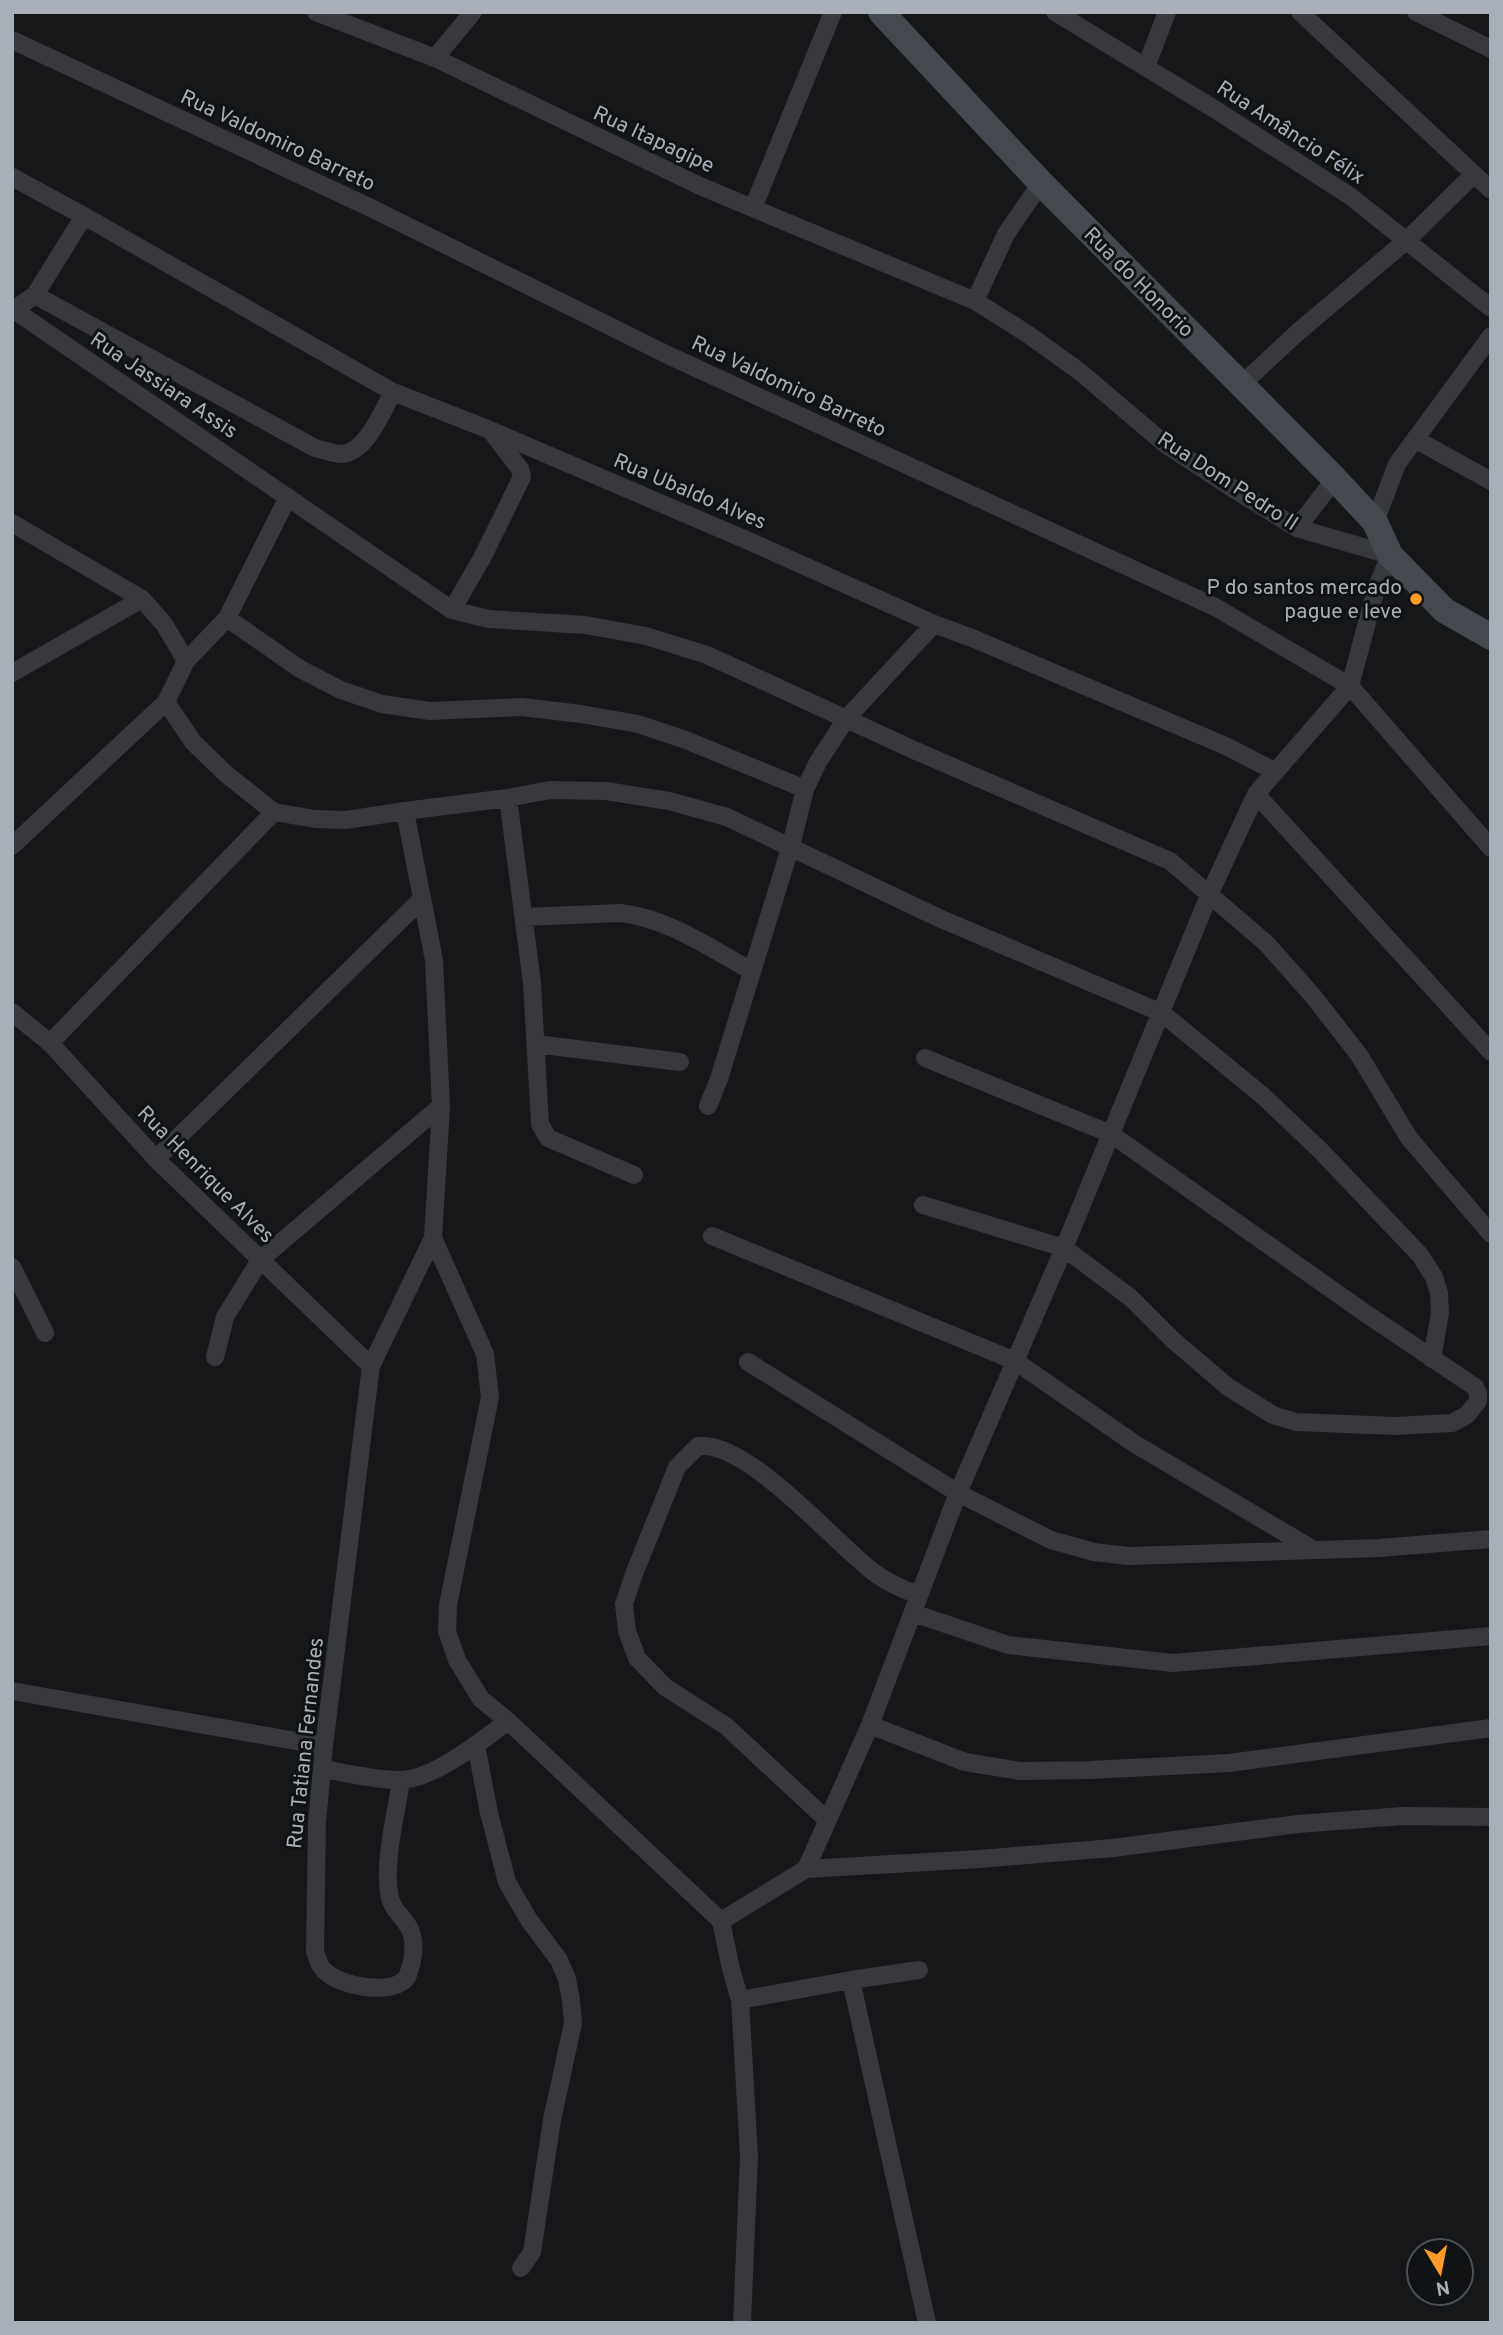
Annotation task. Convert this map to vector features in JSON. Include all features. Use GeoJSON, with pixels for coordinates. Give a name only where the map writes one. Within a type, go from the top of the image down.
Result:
{"type":"FeatureCollection","features":[{"type":"Feature","properties":{"kind":"street","name":"Rua Itapagipe"},"geometry":{"type":"LineString","coordinates":[[316,12],[435,58],[700,186],[975,301]]}},
{"type":"Feature","properties":{"kind":"street"},"geometry":{"type":"LineString","coordinates":[[435,58],[473,12]]}},
{"type":"Feature","properties":{"kind":"street"},"geometry":{"type":"LineString","coordinates":[[753,208],[833,12]]}},
{"type":"Feature","properties":{"kind":"street","name":"Rua do Honorio"},"geometry":{"type":"LineString","coordinates":[[881,12],[1041,183],[1335,479],[1374,522],[1391,555]]}},
{"type":"Feature","properties":{"kind":"street","name":"Rua Amâncio Félix"},"geometry":{"type":"LineString","coordinates":[[1055,12],[1350,196],[1491,308]]}},
{"type":"Feature","properties":{"kind":"street"},"geometry":{"type":"LineString","coordinates":[[1146,67],[1167,12]]}},
{"type":"Feature","properties":{"kind":"street"},"geometry":{"type":"LineString","coordinates":[[1300,12],[1491,190]]}},
{"type":"Feature","properties":{"kind":"street"},"geometry":{"type":"LineString","coordinates":[[1418,13],[1491,49]]}},
{"type":"Feature","properties":{"kind":"street","name":"Rua Valdomiro Barreto"},"geometry":{"type":"LineString","coordinates":[[12,40],[371,208],[670,356],[1215,607],[1350,686],[1491,848]]}},
{"type":"Feature","properties":{"kind":"street"},"geometry":{"type":"LineString","coordinates":[[1241,385],[1298,332],[1407,240],[1474,174]]}},
{"type":"Feature","properties":{"kind":"street","name":"Rua Ubaldo Alves"},"geometry":{"type":"LineString","coordinates":[[12,177],[102,225],[393,392],[490,430],[934,624],[1228,747],[1274,771]]}},
{"type":"Feature","properties":{"kind":"street"},"geometry":{"type":"LineString","coordinates":[[975,301],[1006,234],[1041,183]]}},
{"type":"Feature","properties":{"kind":"street"},"geometry":{"type":"LineString","coordinates":[[13,311],[36,295],[85,216]]}},
{"type":"Feature","properties":{"kind":"street"},"geometry":{"type":"LineString","coordinates":[[36,295],[315,448],[346,454],[358,447],[370,434],[393,392]]}},
{"type":"Feature","properties":{"kind":"street","name":"Rua Dom Pedro II"},"geometry":{"type":"LineString","coordinates":[[975,301],[1079,371],[1165,444],[1297,528],[1391,555]]}},
{"type":"Feature","properties":{"kind":"street","name":"Rua Jassiara Assis"},"geometry":{"type":"LineString","coordinates":[[13,311],[452,610]]}},
{"type":"Feature","properties":{"kind":"street"},"geometry":{"type":"LineString","coordinates":[[1374,522],[1397,464],[1491,335]]}},
{"type":"Feature","properties":{"kind":"street"},"geometry":{"type":"LineString","coordinates":[[490,430],[520,469],[522,477],[482,558],[452,610],[489,619],[585,625],[646,636],[707,655],[1170,861],[1266,943],[1313,996],[1359,1055],[1409,1138],[1491,1234]]}},
{"type":"Feature","properties":{"kind":"street"},"geometry":{"type":"LineString","coordinates":[[1415,439],[1491,481]]}},
{"type":"Feature","properties":{"kind":"street"},"geometry":{"type":"LineString","coordinates":[[1297,528],[1335,479]]}},
{"type":"Feature","properties":{"kind":"street"},"geometry":{"type":"LineString","coordinates":[[12,846],[166,702],[186,661],[227,618],[288,497]]}},
{"type":"Feature","properties":{"kind":"street"},"geometry":{"type":"LineString","coordinates":[[12,523],[142,599],[164,624],[186,661]]}},
{"type":"Feature","properties":{"kind":"street"},"geometry":{"type":"LineString","coordinates":[[806,1869],[870,1725],[958,1493],[1064,1248],[1210,894],[1256,794],[1350,686],[1376,589],[1391,555],[1444,610],[1491,637]]}},
{"type":"Feature","properties":{"kind":"street"},"geometry":{"type":"LineString","coordinates":[[12,673],[142,599]]}},
{"type":"Feature","properties":{"kind":"street"},"geometry":{"type":"LineString","coordinates":[[227,618],[300,669],[341,690],[382,704],[430,711],[522,707],[638,724],[686,740],[805,789]]}},
{"type":"Feature","properties":{"kind":"street"},"geometry":{"type":"LineString","coordinates":[[708,1106],[719,1079],[805,789],[818,762],[846,719],[934,624]]}},
{"type":"Feature","properties":{"kind":"street"},"geometry":{"type":"LineString","coordinates":[[166,702],[193,742],[226,774],[274,813],[346,820],[550,790],[606,791],[657,799],[727,817],[939,918],[1162,1013],[1263,1096],[1320,1150],[1420,1255],[1434,1277],[1439,1293],[1440,1313],[1432,1359]]}},
{"type":"Feature","properties":{"kind":"street"},"geometry":{"type":"LineString","coordinates":[[1256,794],[1491,1052]]}},
{"type":"Feature","properties":{"kind":"street"},"geometry":{"type":"LineString","coordinates":[[508,798],[524,917],[536,1044],[540,1124],[548,1138],[634,1175]]}},
{"type":"Feature","properties":{"kind":"street"},"geometry":{"type":"LineString","coordinates":[[405,811],[434,960],[441,1106],[433,1238],[485,1354],[490,1397],[448,1605],[447,1631],[457,1660],[481,1699],[509,1721],[721,1921],[740,2000],[749,2156],[742,2323]]}},
{"type":"Feature","properties":{"kind":"street"},"geometry":{"type":"LineString","coordinates":[[50,1044],[274,813]]}},
{"type":"Feature","properties":{"kind":"street"},"geometry":{"type":"LineString","coordinates":[[156,1159],[422,899]]}},
{"type":"Feature","properties":{"kind":"street"},"geometry":{"type":"LineString","coordinates":[[524,917],[621,913],[634,915],[675,929],[752,971]]}},
{"type":"Feature","properties":{"kind":"street","name":"Rua Henrique Alves"},"geometry":{"type":"LineString","coordinates":[[12,1012],[50,1044],[156,1159],[370,1366]]}},
{"type":"Feature","properties":{"kind":"street"},"geometry":{"type":"LineString","coordinates":[[536,1044],[680,1062]]}},
{"type":"Feature","properties":{"kind":"street"},"geometry":{"type":"LineString","coordinates":[[923,1205],[1064,1248],[1131,1298],[1173,1340],[1228,1387],[1273,1415],[1296,1422],[1438,1425],[1467,1415],[1478,1401],[1475,1387],[1111,1134],[925,1058]]}},
{"type":"Feature","properties":{"kind":"street"},"geometry":{"type":"LineString","coordinates":[[215,1357],[225,1317],[260,1260],[441,1106]]}},
{"type":"Feature","properties":{"kind":"street"},"geometry":{"type":"LineString","coordinates":[[712,1236],[1015,1361],[1135,1444],[1314,1550]]}},
{"type":"Feature","properties":{"kind":"street","name":"Rua Tatiana Fernandes"},"geometry":{"type":"LineString","coordinates":[[401,1780],[388,1872],[391,1900],[411,1928],[414,1938],[407,1977],[397,1985],[378,1989],[336,1980],[323,1970],[315,1951],[317,1822],[370,1366],[433,1238]]}},
{"type":"Feature","properties":{"kind":"street"},"geometry":{"type":"LineString","coordinates":[[12,1267],[45,1334]]}},
{"type":"Feature","properties":{"kind":"street"},"geometry":{"type":"LineString","coordinates":[[748,1362],[958,1493],[1051,1540],[1094,1552],[1128,1556],[1379,1548],[1491,1539]]}},
{"type":"Feature","properties":{"kind":"street"},"geometry":{"type":"LineString","coordinates":[[827,1820],[726,1726],[665,1686],[637,1658],[627,1631],[624,1604],[677,1467],[698,1446],[720,1448],[754,1467],[876,1573],[919,1595]]}},
{"type":"Feature","properties":{"kind":"street"},"geometry":{"type":"LineString","coordinates":[[913,1613],[1008,1645],[1173,1663],[1491,1636]]}},
{"type":"Feature","properties":{"kind":"street"},"geometry":{"type":"LineString","coordinates":[[12,1691],[324,1746]]}},
{"type":"Feature","properties":{"kind":"street"},"geometry":{"type":"LineString","coordinates":[[322,1769],[401,1780],[436,1769],[509,1721]]}},
{"type":"Feature","properties":{"kind":"street"},"geometry":{"type":"LineString","coordinates":[[870,1725],[965,1762],[1020,1771],[1228,1763],[1491,1728]]}},
{"type":"Feature","properties":{"kind":"street"},"geometry":{"type":"LineString","coordinates":[[476,1745],[492,1826],[507,1882],[529,1920],[559,1960],[567,1979],[573,2023],[552,2120],[532,2252],[521,2268]]}},
{"type":"Feature","properties":{"kind":"street"},"geometry":{"type":"LineString","coordinates":[[721,1921],[806,1869],[979,1859],[1113,1847],[1311,1823],[1403,1816],[1491,1817]]}},
{"type":"Feature","properties":{"kind":"street"},"geometry":{"type":"LineString","coordinates":[[740,2000],[919,1970]]}},
{"type":"Feature","properties":{"kind":"street"},"geometry":{"type":"LineString","coordinates":[[850,1980],[927,2323]]}},
{"type":"Feature","properties":{"kind":"place","name":"P do santos mercado pague e leve"},"geometry":{"type":"Point","coordinates":[1416,599]}}]}
